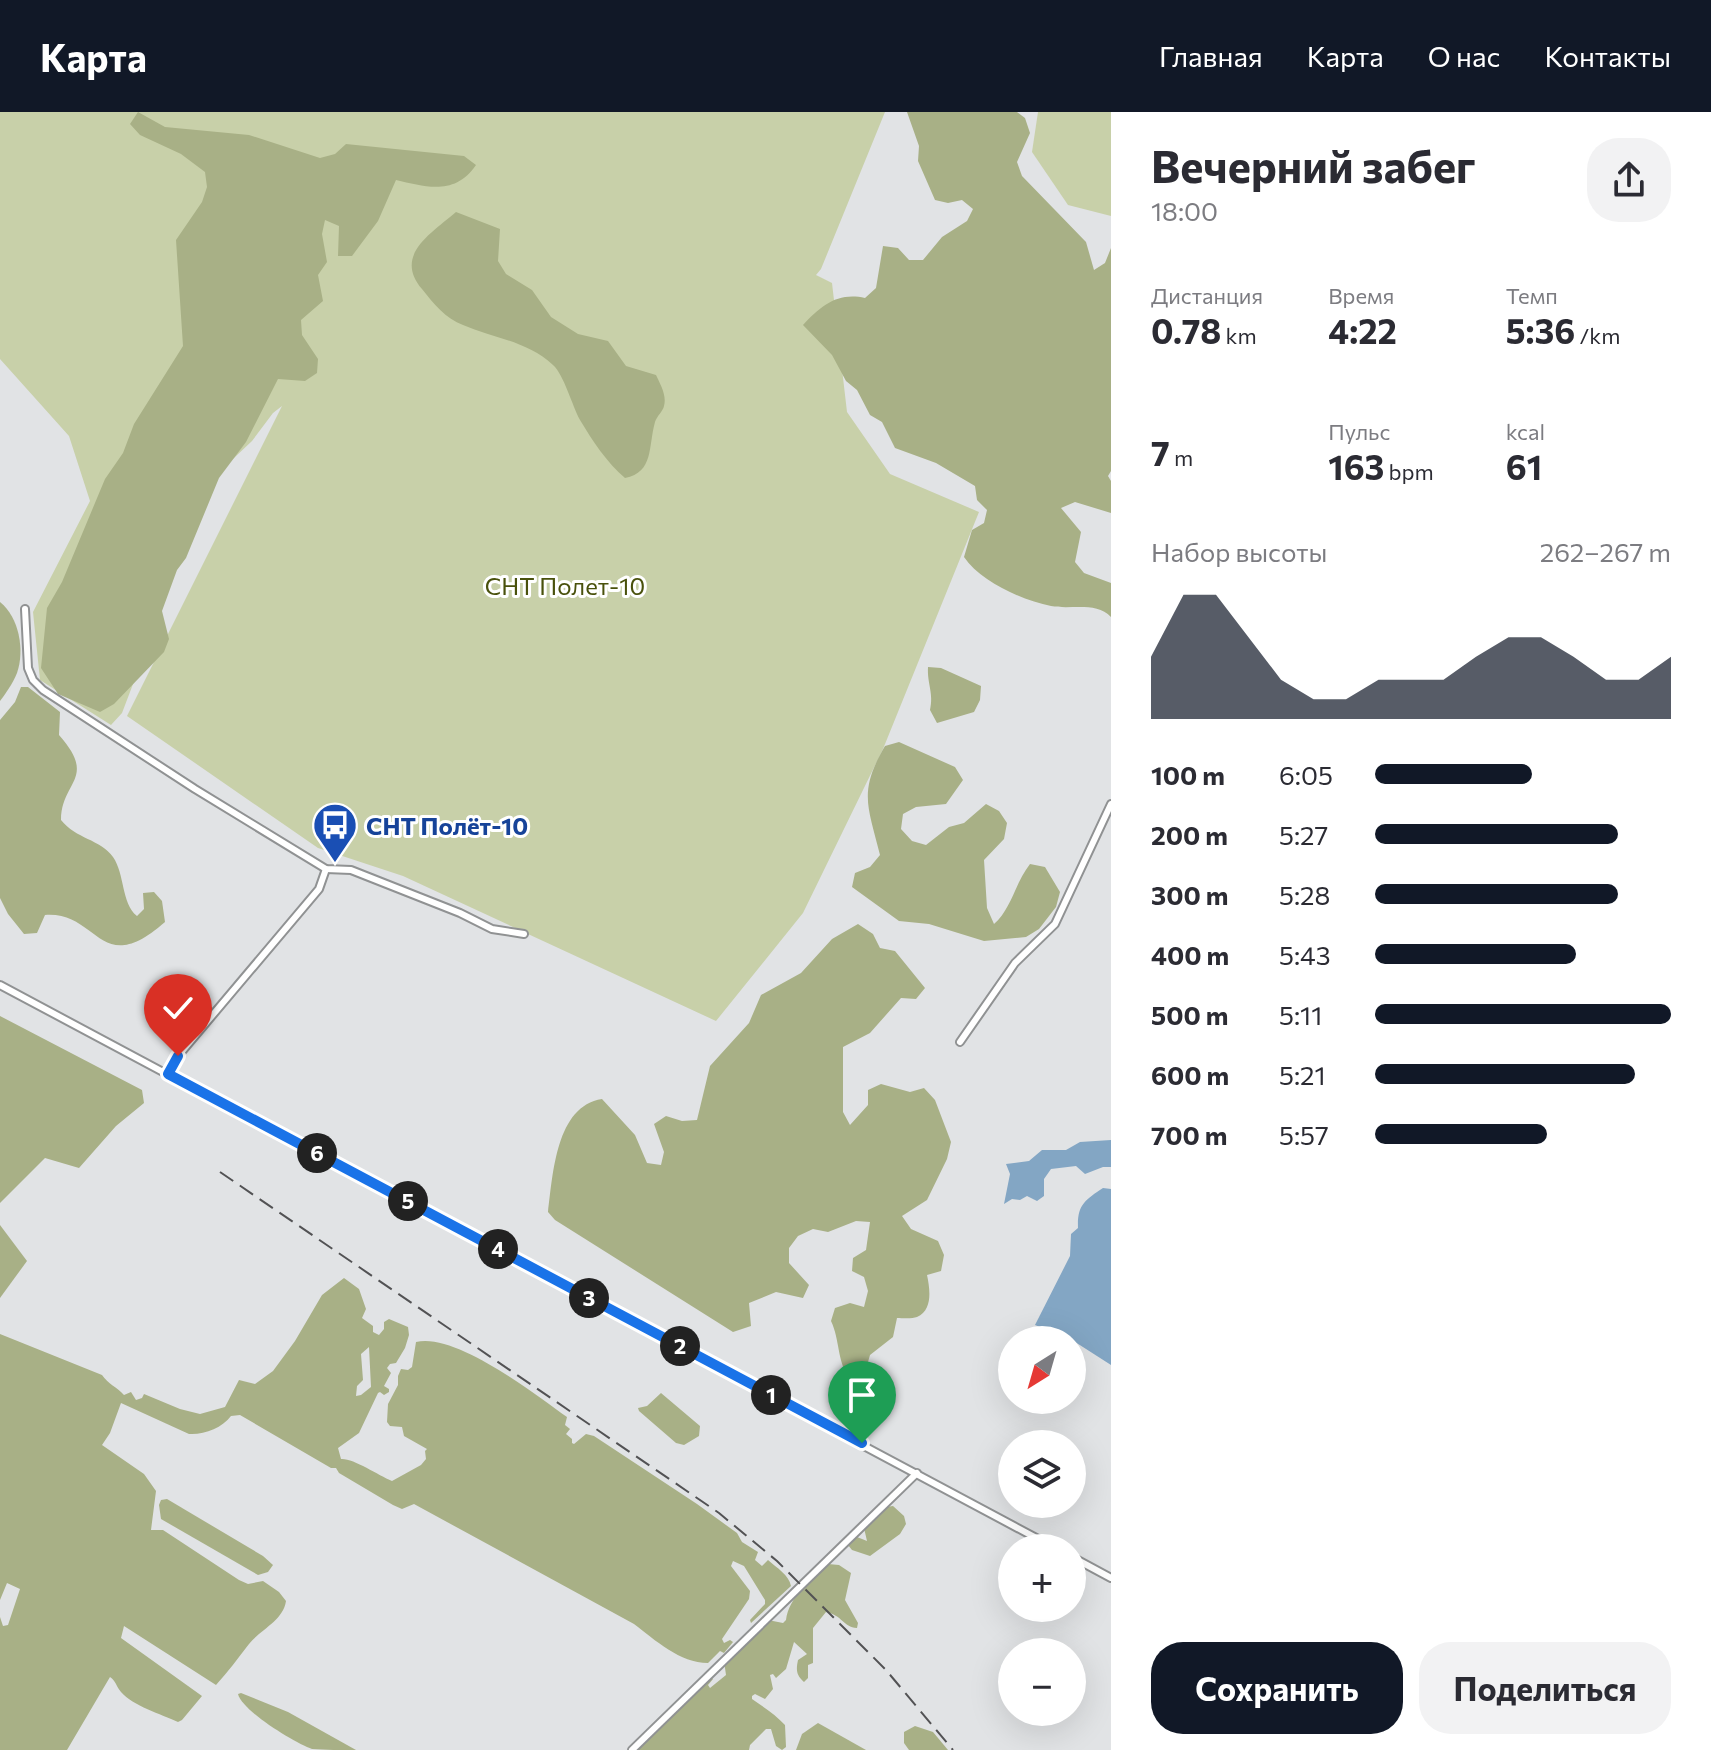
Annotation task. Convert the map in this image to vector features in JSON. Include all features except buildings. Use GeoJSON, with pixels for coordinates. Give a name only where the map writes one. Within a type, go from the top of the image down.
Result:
{"type":"FeatureCollection","features":[{"type":"Feature","properties":{"kind":"street"},"geometry":{"type":"LineString","coordinates":[[25,609],[28,668],[33,680],[43,690],[195,789],[326,869],[351,870],[460,913],[492,929],[524,934]]}},
{"type":"Feature","properties":{"kind":"street"},"geometry":{"type":"LineString","coordinates":[[960,1042],[1015,963],[1055,924],[1111,804]]}},
{"type":"Feature","properties":{"kind":"street"},"geometry":{"type":"LineString","coordinates":[[168,1074],[178,1056],[319,889],[326,869]]}},
{"type":"Feature","properties":{"kind":"street"},"geometry":{"type":"LineString","coordinates":[[0,985],[1029,1534]]}},
{"type":"Feature","properties":{"kind":"street"},"geometry":{"type":"LineString","coordinates":[[632,1750],[917,1473]]}},
{"type":"Feature","properties":{"kind":"street"},"geometry":{"type":"LineString","coordinates":[[1086,1565],[1111,1578]]}},
{"type":"Feature","properties":{"kind":"green space","name":"СНТ Полет-10"},"geometry":{"type":"Polygon","coordinates":[[[0,112],[885,112],[816,275],[832,283],[847,412],[890,474],[979,512],[883,749],[803,913],[716,1021],[403,876],[318,848],[127,716],[282,406],[252,441],[217,474],[174,557],[149,642],[122,713],[111,725],[40,680],[33,612],[90,501],[69,436],[0,359],[0,112]]]}},
{"type":"Feature","properties":{"kind":"green space"},"geometry":{"type":"Polygon","coordinates":[[[138,112],[165,127],[249,135],[320,158],[335,154],[346,144],[464,156],[476,165],[459,181],[439,187],[396,180],[378,221],[352,256],[338,256],[339,226],[325,220],[322,234],[327,262],[318,275],[323,301],[301,320],[302,335],[318,359],[317,373],[305,381],[278,379],[246,442],[219,478],[186,558],[177,570],[162,611],[169,639],[164,652],[114,704],[100,712],[58,694],[41,668],[47,608],[62,582],[105,479],[123,453],[134,424],[183,346],[176,240],[202,202],[207,187],[205,172],[181,154],[140,135],[130,124],[138,112]]]}},
{"type":"Feature","properties":{"kind":"green space"},"geometry":{"type":"Polygon","coordinates":[[[907,112],[1017,112],[1025,118],[1030,133],[1017,162],[1022,176],[1086,242],[1094,270],[1105,263],[1111,248],[1111,471],[1108,476],[1111,481],[1111,513],[1075,502],[1061,508],[1081,532],[1075,562],[1084,573],[1111,583],[1111,617],[1098,609],[1051,606],[1028,599],[1003,589],[971,566],[964,557],[972,530],[984,523],[987,510],[977,500],[975,486],[936,463],[895,448],[882,422],[870,415],[832,355],[803,325],[830,302],[846,297],[865,298],[876,288],[883,246],[898,248],[909,260],[923,260],[942,237],[967,221],[973,209],[962,200],[948,203],[935,200],[918,161],[919,146],[907,112]]]}},
{"type":"Feature","properties":{"kind":"green space"},"geometry":{"type":"Polygon","coordinates":[[[1038,112],[1111,112],[1111,216],[1068,205],[1032,152],[1038,112]]]}},
{"type":"Feature","properties":{"kind":"green space"},"geometry":{"type":"Polygon","coordinates":[[[456,212],[500,229],[498,261],[506,274],[532,290],[551,317],[578,334],[608,341],[626,366],[656,375],[665,402],[655,422],[648,457],[641,470],[634,475],[625,478],[600,451],[580,420],[553,365],[521,345],[451,319],[422,289],[414,277],[414,255],[427,237],[456,212]]]}},
{"type":"Feature","properties":{"kind":"green space"},"geometry":{"type":"Polygon","coordinates":[[[0,602],[16,625],[20,654],[15,677],[0,701],[0,602]]]}},
{"type":"Feature","properties":{"kind":"green space"},"geometry":{"type":"Polygon","coordinates":[[[928,667],[941,668],[981,686],[980,700],[974,712],[937,723],[930,710],[928,667]]]}},
{"type":"Feature","properties":{"kind":"green space"},"geometry":{"type":"Polygon","coordinates":[[[21,687],[28,687],[60,712],[59,735],[76,761],[75,779],[66,796],[61,820],[102,846],[113,857],[128,904],[137,916],[144,909],[143,893],[154,892],[162,901],[165,922],[143,938],[126,945],[112,944],[77,923],[63,917],[45,915],[37,933],[24,934],[0,898],[0,720],[15,702],[21,687]]]}},
{"type":"Feature","properties":{"kind":"green space"},"geometry":{"type":"Polygon","coordinates":[[[899,742],[955,767],[963,780],[946,804],[916,807],[903,814],[901,829],[912,841],[926,845],[949,827],[964,823],[986,804],[999,811],[1007,823],[1004,839],[984,860],[987,908],[994,924],[1005,911],[1030,864],[1045,867],[1060,892],[1056,907],[1039,929],[1026,937],[984,941],[929,924],[899,921],[852,887],[855,873],[870,867],[880,855],[869,811],[868,788],[885,746],[899,742]]]}},
{"type":"Feature","properties":{"kind":"green space"},"geometry":{"type":"Polygon","coordinates":[[[858,924],[873,934],[880,948],[895,951],[925,988],[916,999],[901,998],[870,1033],[843,1047],[843,1112],[850,1125],[868,1105],[868,1090],[881,1084],[910,1092],[924,1088],[935,1100],[951,1142],[947,1159],[927,1200],[902,1216],[911,1229],[938,1241],[944,1255],[941,1271],[927,1275],[929,1293],[926,1309],[917,1317],[897,1318],[893,1337],[870,1355],[866,1369],[849,1378],[842,1365],[831,1321],[835,1308],[850,1303],[864,1307],[868,1291],[864,1277],[852,1271],[853,1258],[866,1250],[870,1222],[856,1221],[828,1232],[813,1229],[798,1236],[789,1248],[789,1263],[809,1285],[803,1298],[776,1292],[749,1303],[751,1326],[733,1332],[555,1220],[548,1212],[555,1161],[566,1128],[575,1114],[587,1104],[602,1099],[635,1135],[647,1163],[661,1165],[664,1152],[654,1124],[666,1116],[682,1121],[697,1120],[710,1066],[749,1023],[761,995],[801,973],[832,939],[858,924]]]}},
{"type":"Feature","properties":{"kind":"green space"},"geometry":{"type":"Polygon","coordinates":[[[0,1016],[142,1090],[144,1103],[116,1126],[79,1168],[45,1158],[0,1203],[0,1016]]]}},
{"type":"Feature","properties":{"kind":"green space"},"geometry":{"type":"Polygon","coordinates":[[[0,1225],[27,1261],[0,1298],[0,1225]]]}},
{"type":"Feature","properties":{"kind":"green space"},"geometry":{"type":"Polygon","coordinates":[[[344,1278],[359,1289],[366,1309],[362,1318],[373,1326],[373,1332],[379,1335],[384,1329],[384,1322],[389,1319],[408,1327],[409,1335],[396,1363],[387,1368],[391,1373],[384,1386],[389,1392],[384,1395],[378,1393],[359,1433],[338,1448],[341,1459],[359,1464],[392,1481],[421,1465],[426,1459],[427,1449],[404,1436],[402,1427],[390,1426],[387,1422],[388,1404],[398,1385],[401,1369],[412,1367],[416,1342],[432,1341],[452,1346],[494,1367],[567,1417],[565,1425],[570,1429],[566,1434],[572,1443],[586,1434],[594,1436],[697,1504],[758,1552],[755,1560],[762,1566],[768,1560],[779,1569],[791,1586],[751,1623],[750,1620],[765,1600],[744,1566],[733,1561],[731,1566],[750,1591],[749,1599],[722,1639],[724,1643],[733,1642],[724,1653],[720,1651],[708,1663],[698,1662],[678,1655],[634,1624],[414,1504],[402,1509],[393,1505],[339,1473],[336,1468],[331,1468],[240,1415],[231,1416],[212,1430],[189,1434],[121,1403],[102,1445],[144,1474],[156,1491],[151,1530],[163,1530],[239,1580],[248,1584],[263,1581],[286,1601],[284,1608],[249,1644],[216,1685],[124,1626],[121,1638],[202,1696],[182,1720],[178,1722],[133,1701],[121,1692],[110,1677],[67,1750],[0,1750],[0,1617],[3,1626],[8,1625],[20,1589],[7,1583],[0,1600],[0,1334],[102,1375],[124,1395],[131,1392],[136,1400],[144,1394],[200,1414],[225,1407],[239,1380],[255,1384],[273,1371],[322,1295],[344,1278]],[[369,1347],[361,1354],[363,1380],[357,1386],[356,1396],[371,1387],[369,1347]]]}},
{"type":"Feature","properties":{"kind":"green space"},"geometry":{"type":"Polygon","coordinates":[[[661,1393],[700,1426],[699,1436],[684,1445],[676,1443],[639,1411],[638,1408],[647,1406],[661,1393]]]}},
{"type":"Feature","properties":{"kind":"green space"},"geometry":{"type":"Polygon","coordinates":[[[167,1499],[273,1565],[268,1572],[258,1575],[161,1519],[159,1505],[161,1500],[167,1499]]]}},
{"type":"Feature","properties":{"kind":"green space"},"geometry":{"type":"Polygon","coordinates":[[[893,1506],[904,1516],[906,1524],[900,1534],[870,1556],[852,1550],[848,1545],[851,1539],[857,1537],[867,1541],[864,1528],[886,1507],[893,1506]]]}},
{"type":"Feature","properties":{"kind":"green space"},"geometry":{"type":"Polygon","coordinates":[[[828,1564],[839,1565],[851,1573],[845,1600],[858,1623],[857,1628],[826,1612],[813,1628],[813,1663],[808,1665],[808,1678],[804,1682],[798,1675],[798,1660],[807,1654],[794,1642],[786,1669],[776,1678],[770,1675],[773,1689],[765,1699],[755,1694],[752,1696],[785,1725],[786,1747],[782,1750],[776,1746],[771,1729],[766,1729],[749,1750],[636,1750],[710,1676],[713,1679],[708,1685],[710,1688],[726,1675],[724,1661],[768,1620],[783,1623],[796,1596],[828,1564]]]}},
{"type":"Feature","properties":{"kind":"green space"},"geometry":{"type":"Polygon","coordinates":[[[238,1694],[288,1712],[356,1750],[304,1746],[249,1709],[238,1694]]]}},
{"type":"Feature","properties":{"kind":"green space"},"geometry":{"type":"Polygon","coordinates":[[[818,1723],[866,1750],[796,1750],[802,1734],[818,1723]]]}},
{"type":"Feature","properties":{"kind":"green space"},"geometry":{"type":"Polygon","coordinates":[[[915,1726],[933,1732],[948,1750],[909,1750],[904,1743],[904,1732],[915,1726]]]}},
{"type":"Feature","properties":{"kind":"water"},"geometry":{"type":"Polygon","coordinates":[[[1111,1140],[1111,1167],[1085,1174],[1076,1166],[1051,1169],[1044,1179],[1044,1196],[1037,1201],[1027,1196],[1004,1204],[1010,1174],[1006,1164],[1029,1161],[1042,1150],[1066,1150],[1080,1142],[1111,1140]]]}},
{"type":"Feature","properties":{"kind":"water"},"geometry":{"type":"Polygon","coordinates":[[[1103,1188],[1111,1189],[1111,1365],[1086,1349],[1086,1326],[1035,1325],[1070,1256],[1071,1234],[1078,1228],[1081,1208],[1103,1188]]]}},
{"type":"Feature","properties":{"kind":"railway"},"geometry":{"type":"LineString","coordinates":[[220,1172],[719,1513],[777,1561],[886,1670],[953,1750]]}},
{"type":"Feature","properties":{"kind":"place","name":"СНТ Полёт-10"},"geometry":{"type":"Point","coordinates":[335,864]}},
{"type":"Feature","properties":{"kind":"route"},"geometry":{"type":"LineString","coordinates":[[178,1056],[168,1074],[862,1443]]}}]}
